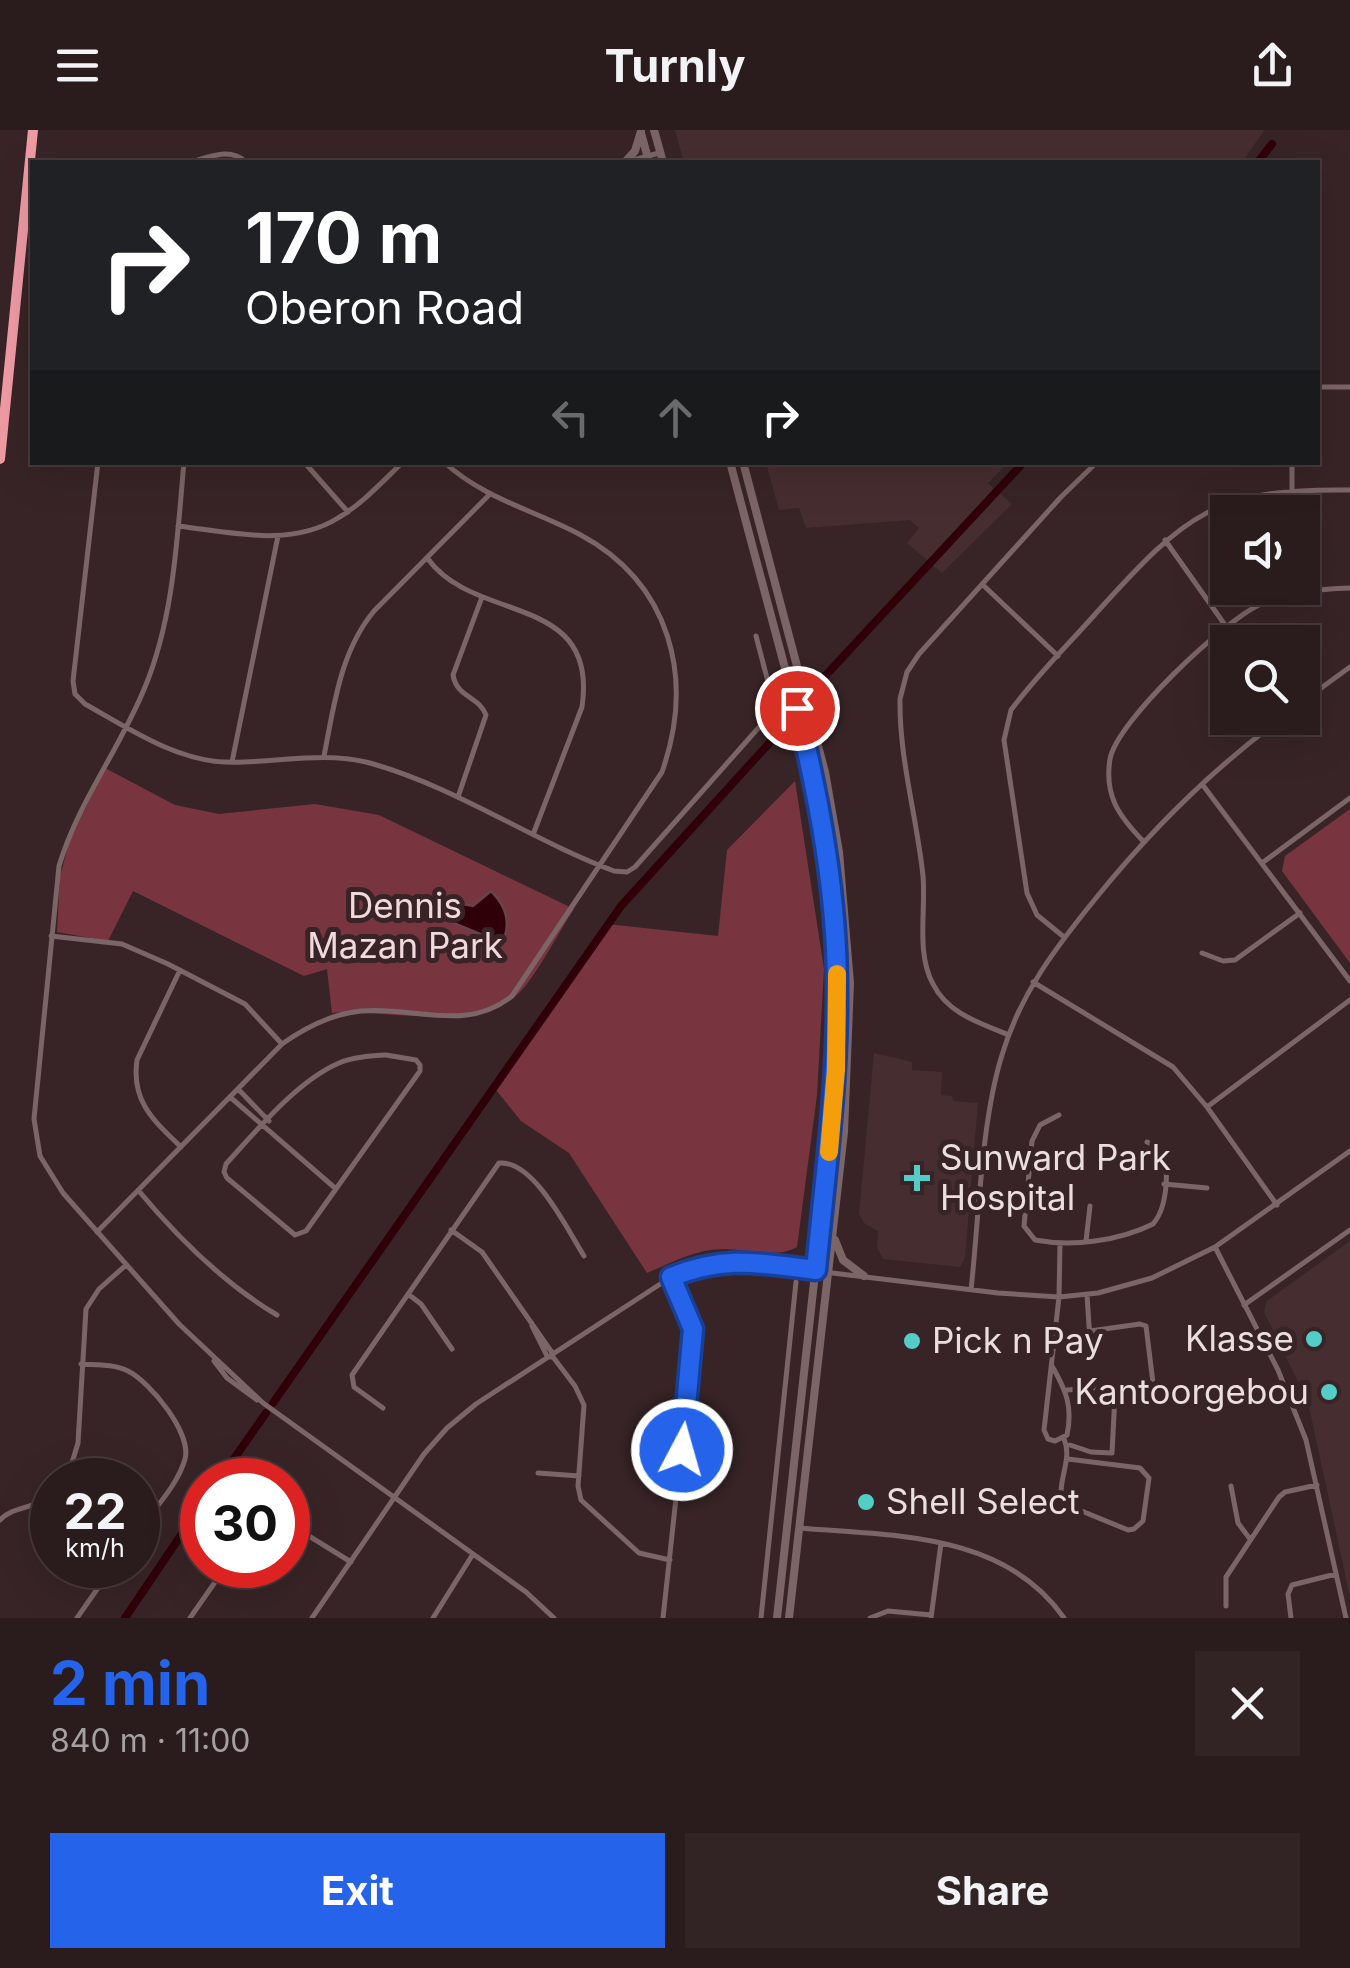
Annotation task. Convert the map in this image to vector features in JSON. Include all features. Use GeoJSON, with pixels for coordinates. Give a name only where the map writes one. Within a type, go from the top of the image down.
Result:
{"type":"FeatureCollection","features":[{"type":"Feature","properties":{"kind":"highway"},"geometry":{"type":"LineString","coordinates":[[0,459],[33,130]]}},
{"type":"Feature","properties":{"kind":"street"},"geometry":{"type":"LineString","coordinates":[[654,130],[662,160]]}},
{"type":"Feature","properties":{"kind":"street"},"geometry":{"type":"LineString","coordinates":[[641,131],[648,159],[660,152]]}},
{"type":"Feature","properties":{"kind":"street"},"geometry":{"type":"LineString","coordinates":[[626,160],[635,151],[641,131]]}},
{"type":"Feature","properties":{"kind":"street"},"geometry":{"type":"LineString","coordinates":[[198,160],[227,153],[244,160]]}},
{"type":"Feature","properties":{"kind":"street"},"geometry":{"type":"LineString","coordinates":[[1320,386],[1350,386]]}},
{"type":"Feature","properties":{"kind":"street"},"geometry":{"type":"LineString","coordinates":[[97,465],[73,689],[85,704],[174,751],[205,760],[324,756],[375,765],[458,797],[620,872],[630,871],[769,716],[772,701],[756,636]]}},
{"type":"Feature","properties":{"kind":"street"},"geometry":{"type":"LineString","coordinates":[[184,465],[162,638],[144,691],[70,833],[56,881],[35,1135],[48,1173],[227,1378],[534,1598],[554,1618]]}},
{"type":"Feature","properties":{"kind":"street"},"geometry":{"type":"LineString","coordinates":[[307,465],[348,512]]}},
{"type":"Feature","properties":{"kind":"street"},"geometry":{"type":"LineString","coordinates":[[178,526],[278,536],[311,530],[348,512],[400,465]]}},
{"type":"Feature","properties":{"kind":"street"},"geometry":{"type":"LineString","coordinates":[[97,1232],[282,1044],[310,1026],[360,1011],[459,1017],[494,1009],[519,989],[656,784],[672,743],[678,694],[672,648],[645,591],[612,555],[576,533],[489,495],[448,465]]}},
{"type":"Feature","properties":{"kind":"street"},"geometry":{"type":"LineString","coordinates":[[731,465],[809,756],[831,889],[838,984],[836,1053],[816,1270],[777,1618]]}},
{"type":"Feature","properties":{"kind":"street"},"geometry":{"type":"LineString","coordinates":[[744,465],[817,736],[846,908],[850,1020],[844,1132],[790,1618]]}},
{"type":"Feature","properties":{"kind":"street"},"geometry":{"type":"LineString","coordinates":[[1008,1035],[954,1009],[929,976],[923,876],[900,714],[901,690],[913,662],[1061,496],[1094,465]]}},
{"type":"Feature","properties":{"kind":"street"},"geometry":{"type":"LineString","coordinates":[[1292,465],[1292,489]]}},
{"type":"Feature","properties":{"kind":"street"},"geometry":{"type":"LineString","coordinates":[[1064,937],[1036,915],[1029,902],[1004,733],[1008,715],[1165,540],[1221,506],[1264,493],[1292,489],[1350,490]]}},
{"type":"Feature","properties":{"kind":"street"},"geometry":{"type":"LineString","coordinates":[[324,756],[339,682],[359,631],[489,495]]}},
{"type":"Feature","properties":{"kind":"street"},"geometry":{"type":"LineString","coordinates":[[232,762],[278,536]]}},
{"type":"Feature","properties":{"kind":"street"},"geometry":{"type":"LineString","coordinates":[[1165,540],[1226,625],[1280,597],[1309,590],[1350,588]]}},
{"type":"Feature","properties":{"kind":"street"},"geometry":{"type":"LineString","coordinates":[[428,559],[446,580],[546,620],[567,638],[581,662],[582,707],[534,832]]}},
{"type":"Feature","properties":{"kind":"street"},"geometry":{"type":"LineString","coordinates":[[983,585],[1058,656]]}},
{"type":"Feature","properties":{"kind":"street"},"geometry":{"type":"LineString","coordinates":[[458,797],[486,720],[482,706],[459,692],[453,675],[482,596]]}},
{"type":"Feature","properties":{"kind":"street"},"geometry":{"type":"LineString","coordinates":[[1143,842],[1114,806],[1110,761],[1115,745],[1173,675],[1210,640]]}},
{"type":"Feature","properties":{"kind":"street"},"geometry":{"type":"LineString","coordinates":[[1320,689],[1350,667]]}},
{"type":"Feature","properties":{"kind":"street"},"geometry":{"type":"LineString","coordinates":[[971,1290],[994,1088],[1008,1035],[1033,982],[1064,937],[1143,842],[1201,782],[1260,735]]}},
{"type":"Feature","properties":{"kind":"street"},"geometry":{"type":"LineString","coordinates":[[1201,782],[1350,982]]}},
{"type":"Feature","properties":{"kind":"street"},"geometry":{"type":"LineString","coordinates":[[1262,863],[1350,798]]}},
{"type":"Feature","properties":{"kind":"street"},"geometry":{"type":"LineString","coordinates":[[1202,953],[1223,961],[1236,960],[1300,913]]}},
{"type":"Feature","properties":{"kind":"street"},"geometry":{"type":"LineString","coordinates":[[50,936],[122,944],[180,970],[245,1004],[282,1044]]}},
{"type":"Feature","properties":{"kind":"street"},"geometry":{"type":"LineString","coordinates":[[180,970],[136,1060],[135,1073],[141,1103],[181,1147]]}},
{"type":"Feature","properties":{"kind":"street"},"geometry":{"type":"LineString","coordinates":[[1033,982],[1167,1062],[1207,1108],[1277,1205]]}},
{"type":"Feature","properties":{"kind":"street"},"geometry":{"type":"LineString","coordinates":[[1207,1108],[1350,1000]]}},
{"type":"Feature","properties":{"kind":"street"},"geometry":{"type":"LineString","coordinates":[[386,1055],[419,1062],[420,1071],[300,1236],[292,1234],[224,1172],[229,1160],[266,1128],[269,1120],[302,1086],[338,1063],[386,1055]]}},
{"type":"Feature","properties":{"kind":"street"},"geometry":{"type":"LineString","coordinates":[[238,1088],[269,1120]]}},
{"type":"Feature","properties":{"kind":"street"},"geometry":{"type":"LineString","coordinates":[[230,1097],[335,1188]]}},
{"type":"Feature","properties":{"kind":"street"},"geometry":{"type":"LineString","coordinates":[[1059,1115],[1040,1125],[1032,1142],[1024,1226],[1035,1240],[1060,1244],[1086,1241],[1153,1224],[1162,1210],[1165,1155],[1158,1146],[1147,1142]]}},
{"type":"Feature","properties":{"kind":"street"},"geometry":{"type":"LineString","coordinates":[[312,1618],[424,1454],[447,1428],[476,1404],[671,1277],[702,1265],[730,1262],[971,1290],[1059,1297],[1087,1295],[1152,1278],[1215,1247],[1350,1151]]}},
{"type":"Feature","properties":{"kind":"street"},"geometry":{"type":"LineString","coordinates":[[383,1408],[354,1387],[352,1378],[499,1163],[510,1162],[534,1179],[584,1256]]}},
{"type":"Feature","properties":{"kind":"street"},"geometry":{"type":"LineString","coordinates":[[1164,1184],[1208,1188]]}},
{"type":"Feature","properties":{"kind":"street"},"geometry":{"type":"LineString","coordinates":[[138,1190],[181,1239],[250,1298],[277,1315]]}},
{"type":"Feature","properties":{"kind":"street"},"geometry":{"type":"LineString","coordinates":[[1086,1241],[1090,1206]]}},
{"type":"Feature","properties":{"kind":"street"},"geometry":{"type":"LineString","coordinates":[[451,1230],[482,1252],[575,1386],[584,1405],[581,1500],[639,1553],[670,1560]]}},
{"type":"Feature","properties":{"kind":"street"},"geometry":{"type":"LineString","coordinates":[[1244,1306],[1350,1230]]}},
{"type":"Feature","properties":{"kind":"street"},"geometry":{"type":"LineString","coordinates":[[833,1231],[843,1260],[864,1276]]}},
{"type":"Feature","properties":{"kind":"street"},"geometry":{"type":"LineString","coordinates":[[1060,1244],[1059,1297],[1044,1430],[1050,1440],[1091,1452],[1112,1453],[1115,1394]]}},
{"type":"Feature","properties":{"kind":"street"},"geometry":{"type":"LineString","coordinates":[[1215,1247],[1292,1402],[1306,1440],[1346,1618]]}},
{"type":"Feature","properties":{"kind":"street"},"geometry":{"type":"LineString","coordinates":[[73,1458],[78,1443],[88,1303],[126,1265]]}},
{"type":"Feature","properties":{"kind":"street"},"geometry":{"type":"LineString","coordinates":[[663,1618],[693,1341],[692,1322],[671,1277]]}},
{"type":"Feature","properties":{"kind":"street"},"geometry":{"type":"LineString","coordinates":[[761,1618],[796,1282]]}},
{"type":"Feature","properties":{"kind":"street"},"geometry":{"type":"LineString","coordinates":[[408,1294],[421,1304],[452,1349]]}},
{"type":"Feature","properties":{"kind":"street"},"geometry":{"type":"LineString","coordinates":[[1087,1295],[1092,1354]]}},
{"type":"Feature","properties":{"kind":"street"},"geometry":{"type":"LineString","coordinates":[[1066,1390],[1152,1383],[1146,1326],[1090,1330]]}},
{"type":"Feature","properties":{"kind":"street"},"geometry":{"type":"LineString","coordinates":[[81,1364],[120,1368],[134,1375],[177,1422],[186,1451],[180,1471],[160,1500]]}},
{"type":"Feature","properties":{"kind":"street"},"geometry":{"type":"LineString","coordinates":[[1052,1366],[1066,1390],[1070,1407],[1068,1459],[1060,1488],[1062,1503],[1128,1530],[1143,1521],[1148,1478],[1140,1468],[1068,1459]]}},
{"type":"Feature","properties":{"kind":"street"},"geometry":{"type":"LineString","coordinates":[[538,1473],[580,1476]]}},
{"type":"Feature","properties":{"kind":"street"},"geometry":{"type":"LineString","coordinates":[[1226,1606],[1226,1577],[1282,1493],[1317,1485]]}},
{"type":"Feature","properties":{"kind":"street"},"geometry":{"type":"LineString","coordinates":[[1231,1486],[1238,1523],[1250,1538]]}},
{"type":"Feature","properties":{"kind":"street"},"geometry":{"type":"LineString","coordinates":[[0,1520],[10,1511],[30,1507]]}},
{"type":"Feature","properties":{"kind":"street"},"geometry":{"type":"LineString","coordinates":[[772,1525],[942,1543],[980,1552],[1014,1569],[1039,1588],[1064,1618]]}},
{"type":"Feature","properties":{"kind":"street"},"geometry":{"type":"LineString","coordinates":[[310,1537],[351,1562]]}},
{"type":"Feature","properties":{"kind":"street"},"geometry":{"type":"LineString","coordinates":[[870,1618],[888,1612],[931,1617],[942,1543]]}},
{"type":"Feature","properties":{"kind":"street"},"geometry":{"type":"LineString","coordinates":[[434,1617],[473,1554]]}},
{"type":"Feature","properties":{"kind":"street"},"geometry":{"type":"LineString","coordinates":[[1291,1618],[1288,1594],[1292,1584],[1336,1574]]}},
{"type":"Feature","properties":{"kind":"street"},"geometry":{"type":"LineString","coordinates":[[76,1618],[98,1588]]}},
{"type":"Feature","properties":{"kind":"street"},"geometry":{"type":"LineString","coordinates":[[190,1618],[211,1588]]}},
{"type":"Feature","properties":{"kind":"shaded area"},"geometry":{"type":"Polygon","coordinates":[[[675,130],[1264,131],[1243,160],[683,160],[675,130]]]}},
{"type":"Feature","properties":{"kind":"shaded area"},"geometry":{"type":"Polygon","coordinates":[[[767,465],[1006,465],[988,483],[1012,504],[942,573],[907,543],[919,528],[910,520],[806,528],[799,508],[779,510],[767,465]]]}},
{"type":"Feature","properties":{"kind":"shaded area"},"geometry":{"type":"Polygon","coordinates":[[[491,891],[506,915],[502,943],[441,918],[447,901],[473,906],[491,891]]]}},
{"type":"Feature","properties":{"kind":"shaded area","name":"Sunward Park Hospital"},"geometry":{"type":"Polygon","coordinates":[[[874,1053],[912,1062],[912,1070],[942,1072],[941,1095],[952,1096],[953,1101],[978,1103],[965,1257],[960,1267],[883,1259],[877,1248],[878,1231],[864,1223],[859,1214],[874,1053]]]}},
{"type":"Feature","properties":{"kind":"shaded area"},"geometry":{"type":"Polygon","coordinates":[[[1350,1241],[1350,1597],[1308,1402],[1264,1312],[1267,1301],[1350,1241]]]}},
{"type":"Feature","properties":{"kind":"green space","name":"Dennis Mazan Park"},"geometry":{"type":"Polygon","coordinates":[[[105,768],[175,805],[219,814],[315,804],[379,815],[574,909],[519,993],[501,1005],[456,1016],[332,1013],[327,969],[304,976],[133,891],[108,941],[57,932],[60,877],[69,842],[105,768]]]}},
{"type":"Feature","properties":{"kind":"green space"},"geometry":{"type":"Polygon","coordinates":[[[795,781],[824,969],[817,1095],[797,1247],[771,1253],[704,1251],[647,1273],[569,1153],[521,1121],[492,1085],[607,924],[718,936],[727,850],[795,781]]]}},
{"type":"Feature","properties":{"kind":"green space"},"geometry":{"type":"Polygon","coordinates":[[[1350,809],[1350,963],[1282,871],[1285,856],[1350,809]]]}},
{"type":"Feature","properties":{"kind":"waterway"},"geometry":{"type":"LineString","coordinates":[[1260,160],[1272,144]]}},
{"type":"Feature","properties":{"kind":"waterway"},"geometry":{"type":"LineString","coordinates":[[813,689],[1021,465]]}},
{"type":"Feature","properties":{"kind":"waterway"},"geometry":{"type":"LineString","coordinates":[[273,1403],[621,906],[793,717]]}},
{"type":"Feature","properties":{"kind":"waterway"},"geometry":{"type":"LineString","coordinates":[[234,1458],[266,1413]]}},
{"type":"Feature","properties":{"kind":"waterway"},"geometry":{"type":"LineString","coordinates":[[125,1618],[180,1537]]}},
{"type":"Feature","properties":{"kind":"slow traffic"},"geometry":{"type":"LineString","coordinates":[[829,1152],[836,1070],[837,974]]}},
{"type":"Feature","properties":{"kind":"place","name":"Sunward Park Hospital"},"geometry":{"type":"Point","coordinates":[917,1178]}},
{"type":"Feature","properties":{"kind":"place","name":"Klasse"},"geometry":{"type":"Point","coordinates":[1314,1339]}},
{"type":"Feature","properties":{"kind":"place","name":"Pick n Pay"},"geometry":{"type":"Point","coordinates":[912,1341]}},
{"type":"Feature","properties":{"kind":"place","name":"Kantoorgebou"},"geometry":{"type":"Point","coordinates":[1329,1392]}},
{"type":"Feature","properties":{"kind":"place","name":"Shell Select"},"geometry":{"type":"Point","coordinates":[866,1502]}},
{"type":"Feature","properties":{"kind":"route"},"geometry":{"type":"LineString","coordinates":[[682,1450],[693,1329],[671,1277],[702,1265],[730,1262],[816,1270],[833,1110],[838,984],[826,850],[797,708]]}}]}
